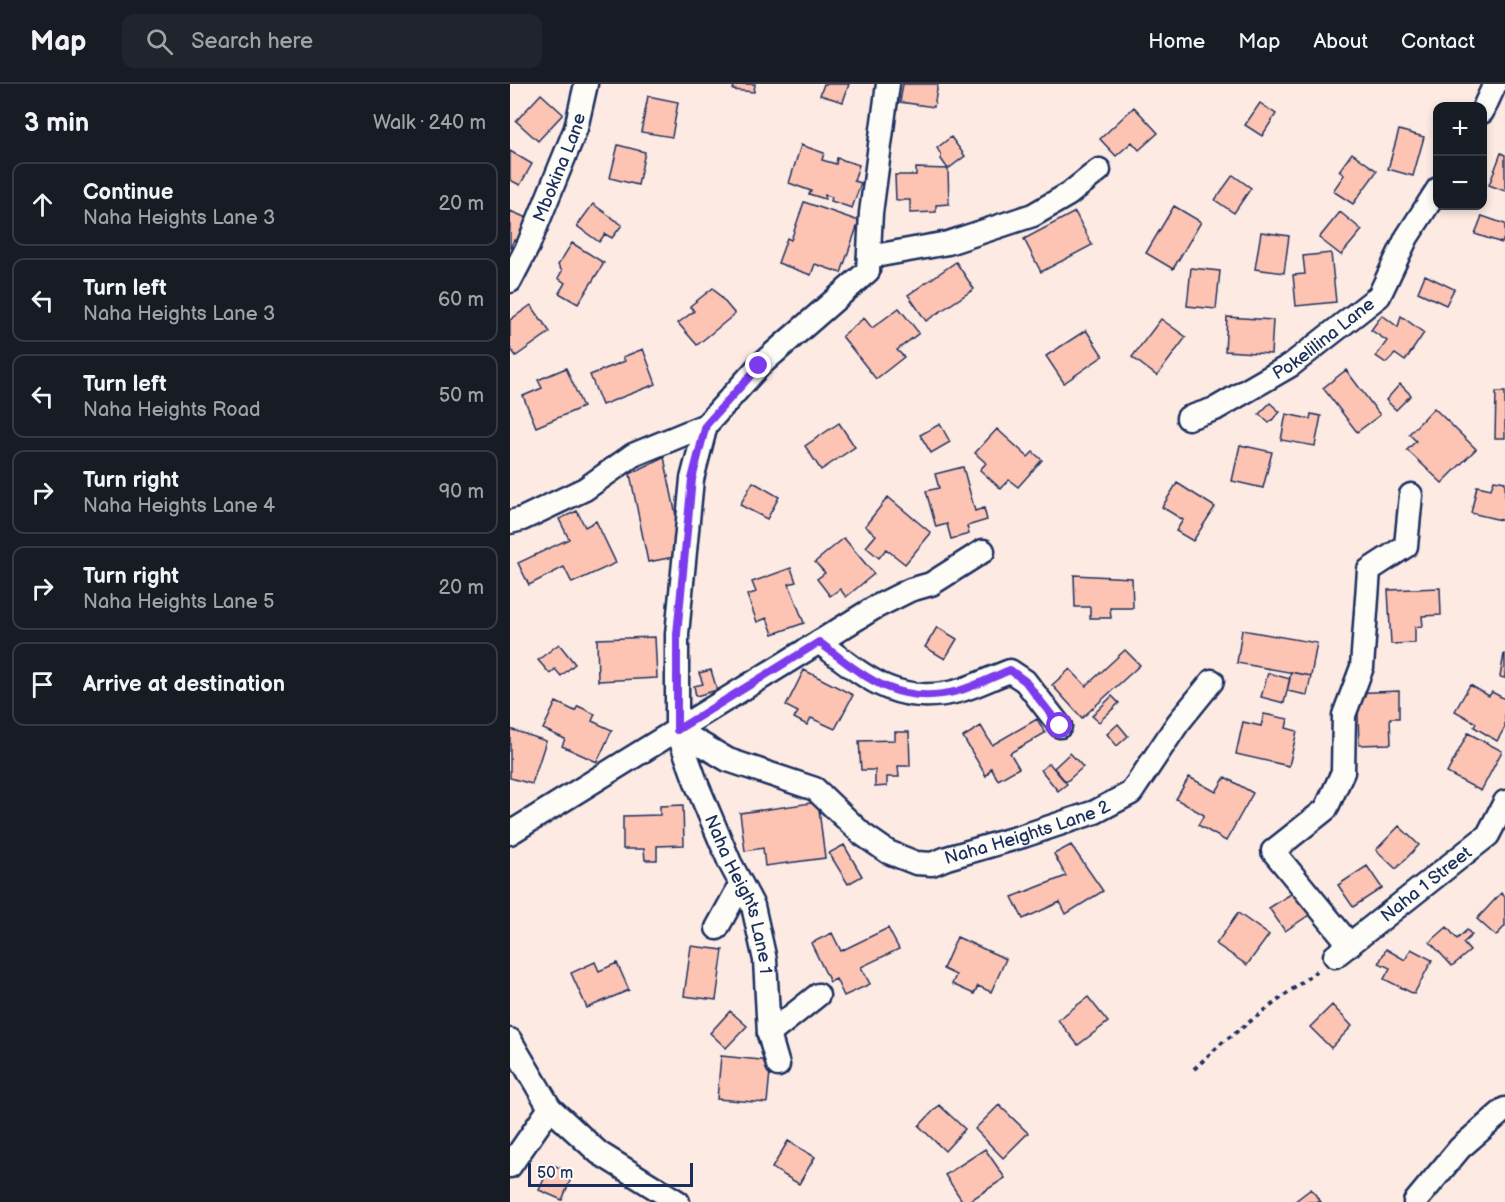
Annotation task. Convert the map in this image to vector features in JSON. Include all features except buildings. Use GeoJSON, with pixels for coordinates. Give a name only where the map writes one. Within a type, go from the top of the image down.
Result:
{"type":"FeatureCollection","features":[{"type":"Feature","properties":{"kind":"street","name":"Mbokina Lane"},"geometry":{"type":"LineString","coordinates":[[510,281],[528,246],[576,128],[586,84]]}},
{"type":"Feature","properties":{"kind":"street"},"geometry":{"type":"LineString","coordinates":[[510,522],[522,519],[585,489],[633,455],[706,425],[759,366],[868,272],[871,213],[888,84]]}},
{"type":"Feature","properties":{"kind":"street"},"geometry":{"type":"LineString","coordinates":[[1487,102],[1496,84]]}},
{"type":"Feature","properties":{"kind":"street"},"geometry":{"type":"LineString","coordinates":[[869,257],[948,243],[1033,215],[1069,194],[1099,170]]}},
{"type":"Feature","properties":{"kind":"street","name":"Pokelilina Lane"},"geometry":{"type":"LineString","coordinates":[[1188,418],[1215,408],[1291,365],[1379,296],[1407,237],[1433,195]]}},
{"type":"Feature","properties":{"kind":"street","name":"Naha Heights Lane 1"},"geometry":{"type":"LineString","coordinates":[[706,425],[692,479],[677,634],[677,730],[730,863],[753,906],[765,960],[769,1034],[778,1065]]}},
{"type":"Feature","properties":{"kind":"street"},"geometry":{"type":"LineString","coordinates":[[1342,950],[1273,851],[1326,809],[1343,772],[1344,715],[1362,667],[1369,570],[1406,546],[1411,495]]}},
{"type":"Feature","properties":{"kind":"street"},"geometry":{"type":"LineString","coordinates":[[510,833],[874,608],[910,590],[931,584],[983,551]]}},
{"type":"Feature","properties":{"kind":"street"},"geometry":{"type":"LineString","coordinates":[[819,642],[865,677],[893,691],[917,696],[957,691],[1010,670],[1025,681],[1060,726]]}},
{"type":"Feature","properties":{"kind":"street","name":"Naha Heights Lane 2"},"geometry":{"type":"LineString","coordinates":[[677,730],[728,760],[814,789],[862,834],[888,852],[916,863],[932,864],[1095,812],[1131,793],[1178,723],[1212,681]]}},
{"type":"Feature","properties":{"kind":"street","name":"Naha 1 Street"},"geometry":{"type":"LineString","coordinates":[[1342,950],[1488,835],[1505,802]]}},
{"type":"Feature","properties":{"kind":"street"},"geometry":{"type":"LineString","coordinates":[[717,928],[741,884]]}},
{"type":"Feature","properties":{"kind":"street"},"geometry":{"type":"LineString","coordinates":[[769,1034],[818,994]]}},
{"type":"Feature","properties":{"kind":"street"},"geometry":{"type":"LineString","coordinates":[[510,1040],[550,1108],[599,1153],[678,1202]]}},
{"type":"Feature","properties":{"kind":"street"},"geometry":{"type":"LineString","coordinates":[[510,1166],[550,1108]]}},
{"type":"Feature","properties":{"kind":"street"},"geometry":{"type":"LineString","coordinates":[[1415,1202],[1460,1148],[1505,1109]]}},
{"type":"Feature","properties":{"kind":"path"},"geometry":{"type":"LineString","coordinates":[[1194,1069],[1223,1042],[1342,950]]}},
{"type":"Feature","properties":{"kind":"route"},"geometry":{"type":"LineString","coordinates":[[759,366],[706,425],[692,479],[677,634],[677,730],[819,642],[865,677],[893,691],[917,696],[957,691],[1010,670],[1025,681],[1060,726]]}}]}
